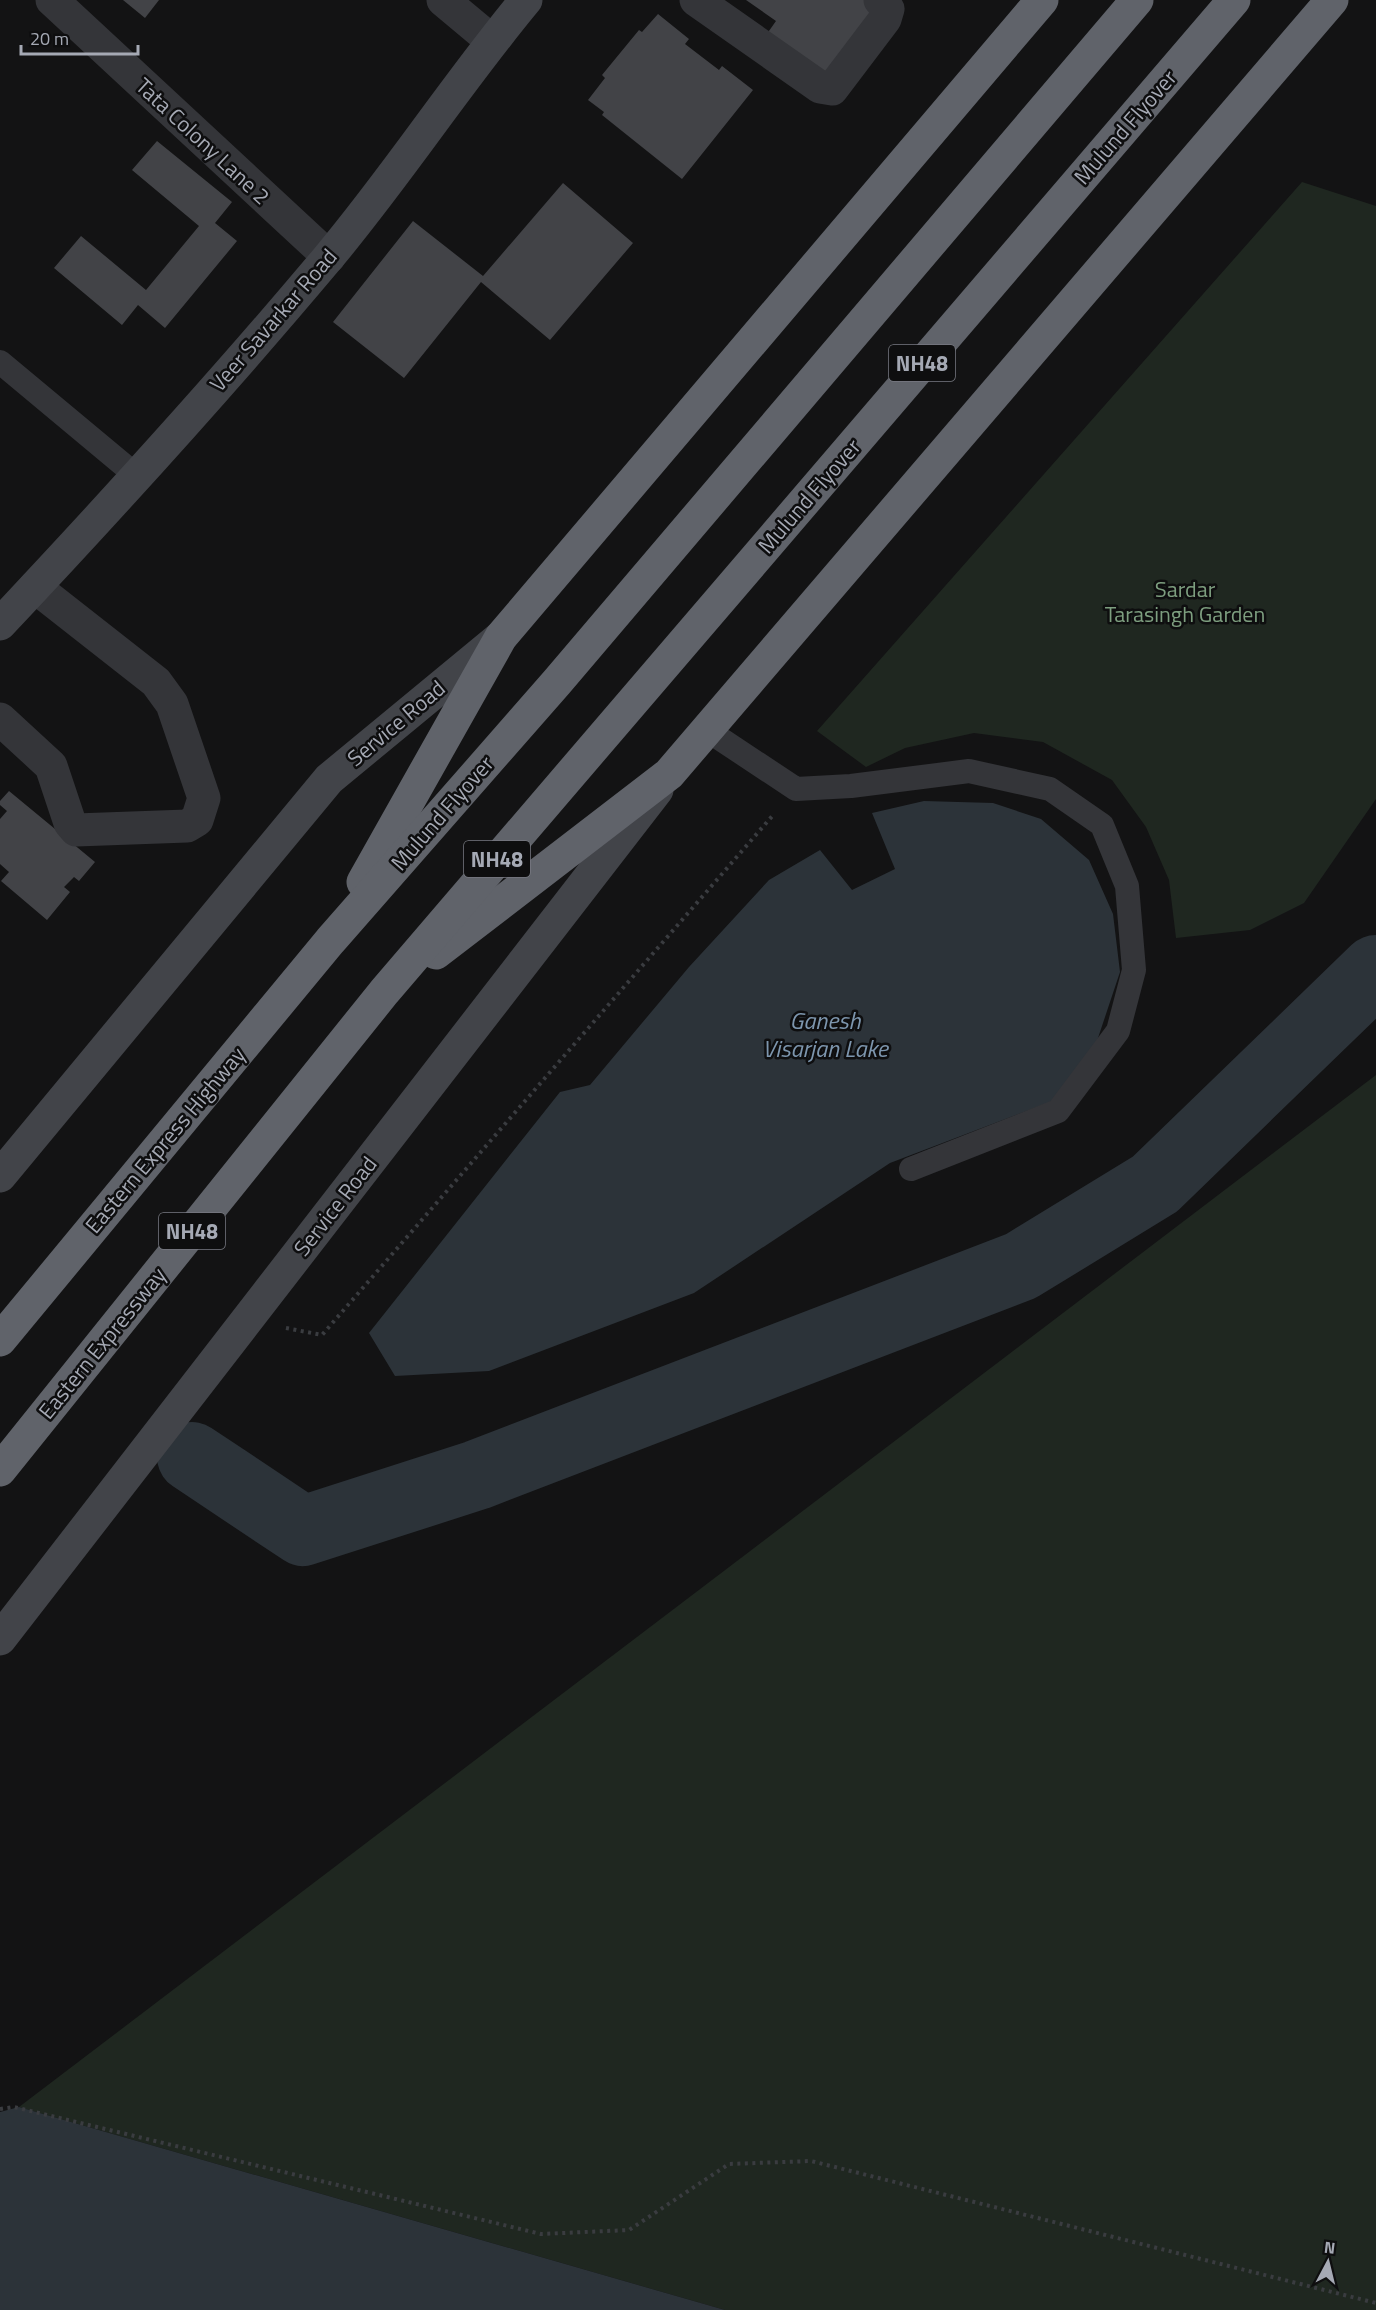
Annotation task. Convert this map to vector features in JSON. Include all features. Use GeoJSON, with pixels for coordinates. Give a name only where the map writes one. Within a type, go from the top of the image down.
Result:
{"type":"FeatureCollection","features":[{"type":"Feature","properties":{"kind":"highway"},"geometry":{"type":"LineString","coordinates":[[330,941],[501,637],[1042,0]]}},
{"type":"Feature","properties":{"kind":"highway","name":"Mulund Flyover"},"geometry":{"type":"LineString","coordinates":[[330,941],[557,682],[1137,0]]}},
{"type":"Feature","properties":{"kind":"highway","name":"Mulund Flyover"},"geometry":{"type":"LineString","coordinates":[[384,992],[1234,0]]}},
{"type":"Feature","properties":{"kind":"highway"},"geometry":{"type":"LineString","coordinates":[[384,992],[669,774],[1332,0]]}},
{"type":"Feature","properties":{"kind":"highway","name":"Eastern Express Highway"},"geometry":{"type":"LineString","coordinates":[[0,1340],[330,941]]}},
{"type":"Feature","properties":{"kind":"highway","name":"Eastern Expressway"},"geometry":{"type":"LineString","coordinates":[[0,1470],[384,992]]}},
{"type":"Feature","properties":{"kind":"street","name":"Tata Colony Lane 2"},"geometry":{"type":"LineString","coordinates":[[52,0],[329,257]]}},
{"type":"Feature","properties":{"kind":"street"},"geometry":{"type":"LineString","coordinates":[[443,0],[492,41]]}},
{"type":"Feature","properties":{"kind":"street","name":"Veer Savarkar Road"},"geometry":{"type":"LineString","coordinates":[[0,624],[138,477],[329,257],[492,41],[526,0]]}},
{"type":"Feature","properties":{"kind":"street"},"geometry":{"type":"LineString","coordinates":[[696,0],[826,89],[836,87],[885,19],[888,9],[880,0]]}},
{"type":"Feature","properties":{"kind":"street"},"geometry":{"type":"LineString","coordinates":[[0,719],[51,766],[70,823],[76,830],[187,826],[197,820],[204,798],[171,704],[163,690],[156,682],[35,587]]}},
{"type":"Feature","properties":{"kind":"street","name":"Service Road"},"geometry":{"type":"LineString","coordinates":[[0,1176],[329,779],[501,637]]}},
{"type":"Feature","properties":{"kind":"street","name":"Service Road"},"geometry":{"type":"LineString","coordinates":[[0,1639],[669,774]]}},
{"type":"Feature","properties":{"kind":"lane"},"geometry":{"type":"LineString","coordinates":[[0,362],[138,477]]}},
{"type":"Feature","properties":{"kind":"lane"},"geometry":{"type":"LineString","coordinates":[[707,730],[796,789],[851,786],[969,771],[1050,789],[1102,825],[1127,886],[1134,970],[1118,1031],[1058,1111],[911,1169]]}},
{"type":"Feature","properties":{"kind":"path"},"geometry":{"type":"LineString","coordinates":[[247,1320],[322,1335],[796,789]]}},
{"type":"Feature","properties":{"kind":"path"},"geometry":{"type":"LineString","coordinates":[[0,2109],[14,2107],[541,2234],[628,2230],[729,2164],[811,2161],[1376,2303]]}},
{"type":"Feature","properties":{"kind":"green space","name":"Sardar Tarasingh Garden"},"geometry":{"type":"Polygon","coordinates":[[[1302,182],[1376,206],[1376,799],[1304,903],[1250,930],[1176,938],[1169,880],[1146,827],[1112,780],[1043,742],[974,733],[905,748],[866,767],[817,731],[1302,182]]]}},
{"type":"Feature","properties":{"kind":"green space"},"geometry":{"type":"Polygon","coordinates":[[[1376,1075],[1376,2310],[725,2310],[19,2107],[1376,1075]]]}},
{"type":"Feature","properties":{"kind":"water","name":"Ganesh Visarjan Lake"},"geometry":{"type":"Polygon","coordinates":[[[924,801],[993,803],[1041,819],[1089,860],[1113,914],[1120,972],[1094,1050],[1053,1101],[890,1163],[694,1293],[489,1371],[395,1376],[369,1333],[560,1092],[590,1085],[689,967],[769,880],[820,850],[852,890],[895,869],[872,813],[924,801]]]}},
{"type":"Feature","properties":{"kind":"water"},"geometry":{"type":"Polygon","coordinates":[[[19,2107],[725,2310],[0,2310],[0,2112],[19,2107]]]}},
{"type":"Feature","properties":{"kind":"building"},"geometry":{"type":"Polygon","coordinates":[[[123,0],[159,0],[145,18],[123,0]]]}},
{"type":"Feature","properties":{"kind":"building"},"geometry":{"type":"Polygon","coordinates":[[[746,0],[867,0],[881,10],[828,83],[764,38],[776,21],[746,0]]]}},
{"type":"Feature","properties":{"kind":"building"},"geometry":{"type":"Polygon","coordinates":[[[658,14],[689,39],[685,44],[719,70],[722,66],[753,90],[682,179],[602,115],[604,112],[588,100],[605,78],[602,75],[639,30],[642,32],[658,14]]]}},
{"type":"Feature","properties":{"kind":"building"},"geometry":{"type":"Polygon","coordinates":[[[157,141],[232,202],[215,223],[237,241],[165,328],[138,305],[122,325],[54,268],[81,236],[146,290],[199,226],[132,170],[157,141]]]}},
{"type":"Feature","properties":{"kind":"building"},"geometry":{"type":"Polygon","coordinates":[[[563,183],[633,243],[550,340],[481,282],[404,378],[333,322],[413,221],[483,276],[563,183]]]}},
{"type":"Feature","properties":{"kind":"building"},"geometry":{"type":"Polygon","coordinates":[[[9,791],[95,862],[79,881],[74,877],[64,887],[70,892],[47,920],[1,881],[9,872],[0,864],[0,819],[7,811],[0,805],[0,801],[9,791]]]}},
{"type":"Feature","properties":{"kind":"waterway"},"geometry":{"type":"LineString","coordinates":[[192,1457],[303,1531],[477,1475],[1021,1266],[1155,1184],[1376,970]]}}]}
